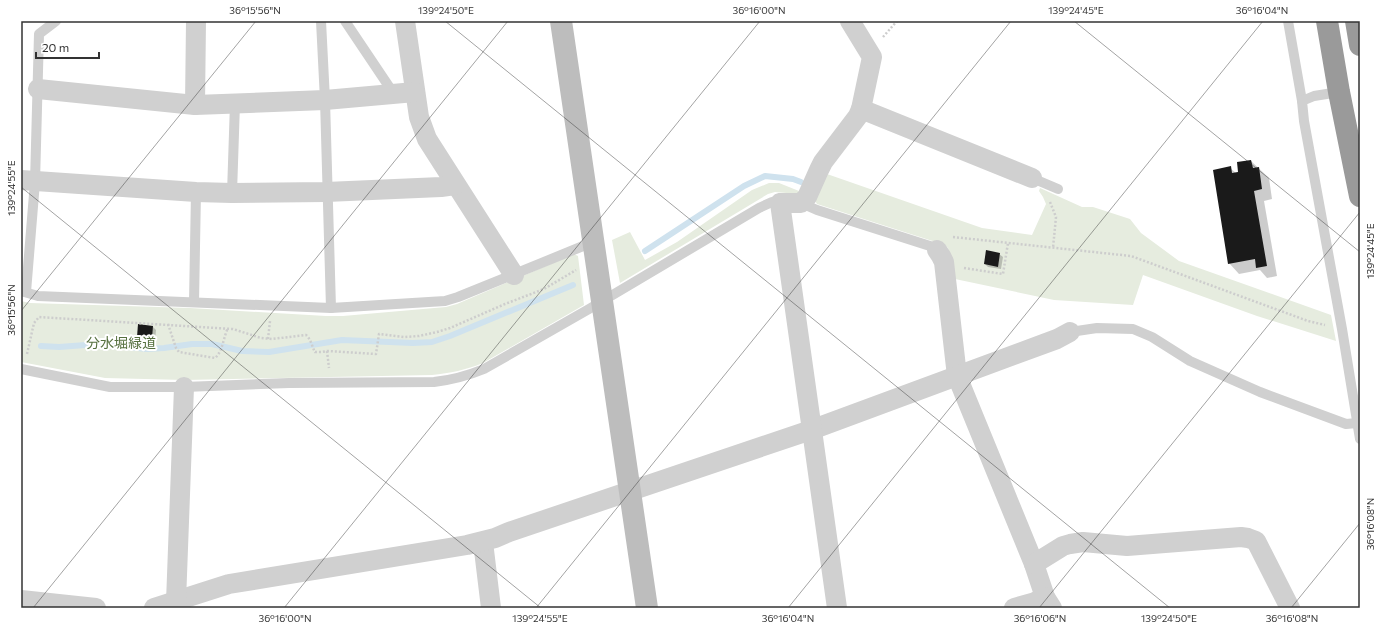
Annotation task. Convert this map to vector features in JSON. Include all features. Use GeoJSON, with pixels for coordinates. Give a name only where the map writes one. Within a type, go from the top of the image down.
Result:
{"type":"FeatureCollection","features":[{"type":"Feature","properties":{"kind":"highway"},"geometry":{"type":"LineString","coordinates":[[1327,21],[1339,92],[1360,196]]}},
{"type":"Feature","properties":{"kind":"highway"},"geometry":{"type":"LineString","coordinates":[[1356,21],[1360,45]]}},
{"type":"Feature","properties":{"kind":"street"},"geometry":{"type":"LineString","coordinates":[[196,21],[196,105]]}},
{"type":"Feature","properties":{"kind":"street"},"geometry":{"type":"LineString","coordinates":[[405,21],[419,117],[427,138],[514,275]]}},
{"type":"Feature","properties":{"kind":"street"},"geometry":{"type":"LineString","coordinates":[[562,21],[647,608]]}},
{"type":"Feature","properties":{"kind":"street"},"geometry":{"type":"LineString","coordinates":[[837,608],[780,203],[801,203],[807,198],[821,166],[852,125],[861,109],[872,57],[850,21]]}},
{"type":"Feature","properties":{"kind":"street"},"geometry":{"type":"LineString","coordinates":[[38,89],[196,105],[325,100],[415,92]]}},
{"type":"Feature","properties":{"kind":"street"},"geometry":{"type":"LineString","coordinates":[[861,109],[1037,180]]}},
{"type":"Feature","properties":{"kind":"street"},"geometry":{"type":"LineString","coordinates":[[28,181],[232,193],[326,192],[441,188],[456,185]]}},
{"type":"Feature","properties":{"kind":"street"},"geometry":{"type":"LineString","coordinates":[[944,251],[957,376],[1049,602],[1035,602],[1014,608]]}},
{"type":"Feature","properties":{"kind":"street"},"geometry":{"type":"LineString","coordinates":[[154,608],[177,605],[229,584],[482,542],[811,430],[1057,339],[1070,332]]}},
{"type":"Feature","properties":{"kind":"street"},"geometry":{"type":"LineString","coordinates":[[177,605],[184,387]]}},
{"type":"Feature","properties":{"kind":"street"},"geometry":{"type":"LineString","coordinates":[[1034,564],[1063,546],[1083,542],[1127,546],[1241,537],[1248,538],[1256,541],[1290,608]]}},
{"type":"Feature","properties":{"kind":"street"},"geometry":{"type":"LineString","coordinates":[[482,542],[491,608]]}},
{"type":"Feature","properties":{"kind":"street"},"geometry":{"type":"LineString","coordinates":[[21,600],[96,608]]}},
{"type":"Feature","properties":{"kind":"lane"},"geometry":{"type":"LineString","coordinates":[[56,21],[39,34],[38,89],[28,181],[23,291],[38,296],[331,308],[445,300],[458,297],[593,242]]}},
{"type":"Feature","properties":{"kind":"lane"},"geometry":{"type":"LineString","coordinates":[[321,21],[325,100],[326,192],[331,308]]}},
{"type":"Feature","properties":{"kind":"lane"},"geometry":{"type":"LineString","coordinates":[[344,21],[394,94]]}},
{"type":"Feature","properties":{"kind":"lane"},"geometry":{"type":"LineString","coordinates":[[1288,21],[1304,121],[1342,329],[1360,439]]}},
{"type":"Feature","properties":{"kind":"lane"},"geometry":{"type":"LineString","coordinates":[[1302,101],[1314,96],[1339,92]]}},
{"type":"Feature","properties":{"kind":"lane"},"geometry":{"type":"LineString","coordinates":[[232,193],[235,103]]}},
{"type":"Feature","properties":{"kind":"lane"},"geometry":{"type":"LineString","coordinates":[[1037,180],[1058,189]]}},
{"type":"Feature","properties":{"kind":"lane"},"geometry":{"type":"LineString","coordinates":[[194,302],[196,192]]}},
{"type":"Feature","properties":{"kind":"lane"},"geometry":{"type":"LineString","coordinates":[[21,369],[110,387],[184,387],[289,383],[434,382],[468,376],[484,369],[602,301],[759,208],[772,202],[780,203]]}},
{"type":"Feature","properties":{"kind":"lane"},"geometry":{"type":"LineString","coordinates":[[801,203],[818,210],[944,251]]}},
{"type":"Feature","properties":{"kind":"lane"},"geometry":{"type":"LineString","coordinates":[[1070,332],[1097,328],[1133,329],[1152,337],[1190,361],[1260,392],[1346,424],[1357,424]]}},
{"type":"Feature","properties":{"kind":"path"},"geometry":{"type":"LineString","coordinates":[[1037,180],[1056,217],[1054,248]]}},
{"type":"Feature","properties":{"kind":"path"},"geometry":{"type":"LineString","coordinates":[[944,251],[1003,274],[1008,243]]}},
{"type":"Feature","properties":{"kind":"path"},"geometry":{"type":"LineString","coordinates":[[944,251],[1008,243],[1131,256],[1308,321],[1327,326]]}},
{"type":"Feature","properties":{"kind":"path"},"geometry":{"type":"LineString","coordinates":[[21,355],[27,357],[34,323],[39,317],[228,328],[268,339],[306,335],[309,337],[315,352],[327,351],[376,354],[379,334],[404,337],[419,336],[450,328],[544,289],[580,268]]}},
{"type":"Feature","properties":{"kind":"path"},"geometry":{"type":"LineString","coordinates":[[268,339],[270,316]]}},
{"type":"Feature","properties":{"kind":"path"},"geometry":{"type":"LineString","coordinates":[[168,324],[176,348],[179,352],[215,358],[219,354],[228,328]]}},
{"type":"Feature","properties":{"kind":"path"},"geometry":{"type":"LineString","coordinates":[[322,369],[330,369],[327,351]]}},
{"type":"Feature","properties":{"kind":"green space"},"geometry":{"type":"Polygon","coordinates":[[[827,174],[982,228],[1032,235],[1046,204],[1039,191],[1040,188],[1082,207],[1093,207],[1130,219],[1141,233],[1179,261],[1331,315],[1336,341],[1257,316],[1143,275],[1133,305],[1054,300],[955,279],[948,248],[945,245],[817,204],[814,199],[827,174]]]}},
{"type":"Feature","properties":{"kind":"green space"},"geometry":{"type":"Polygon","coordinates":[[[769,183],[779,183],[799,191],[798,194],[775,192],[768,194],[620,283],[612,240],[630,232],[645,260],[677,242],[752,190],[769,183]]]}},
{"type":"Feature","properties":{"kind":"green space","name":"分水堀緑道"},"geometry":{"type":"Polygon","coordinates":[[[574,254],[578,256],[584,305],[483,363],[452,372],[432,375],[185,380],[105,378],[21,362],[21,301],[30,303],[190,308],[343,316],[446,307],[457,304],[574,254]]]}},
{"type":"Feature","properties":{"kind":"building"},"geometry":{"type":"Polygon","coordinates":[[[1251,160],[1253,168],[1259,167],[1262,189],[1254,191],[1267,266],[1256,268],[1255,259],[1228,264],[1213,170],[1231,166],[1232,173],[1238,172],[1237,162],[1251,160]]]}},
{"type":"Feature","properties":{"kind":"building"},"geometry":{"type":"Polygon","coordinates":[[[986,250],[1000,253],[998,267],[984,264],[986,250]]]}},
{"type":"Feature","properties":{"kind":"building"},"geometry":{"type":"Polygon","coordinates":[[[138,324],[153,326],[152,338],[137,337],[138,324]]]}},
{"type":"Feature","properties":{"kind":"waterway"},"geometry":{"type":"LineString","coordinates":[[645,251],[744,186],[765,176],[793,179],[801,182]]}},
{"type":"Feature","properties":{"kind":"waterway"},"geometry":{"type":"LineString","coordinates":[[41,346],[59,347],[99,344],[147,349],[192,344],[212,344],[242,351],[269,352],[342,340],[413,343],[432,342],[573,285]]}}]}
